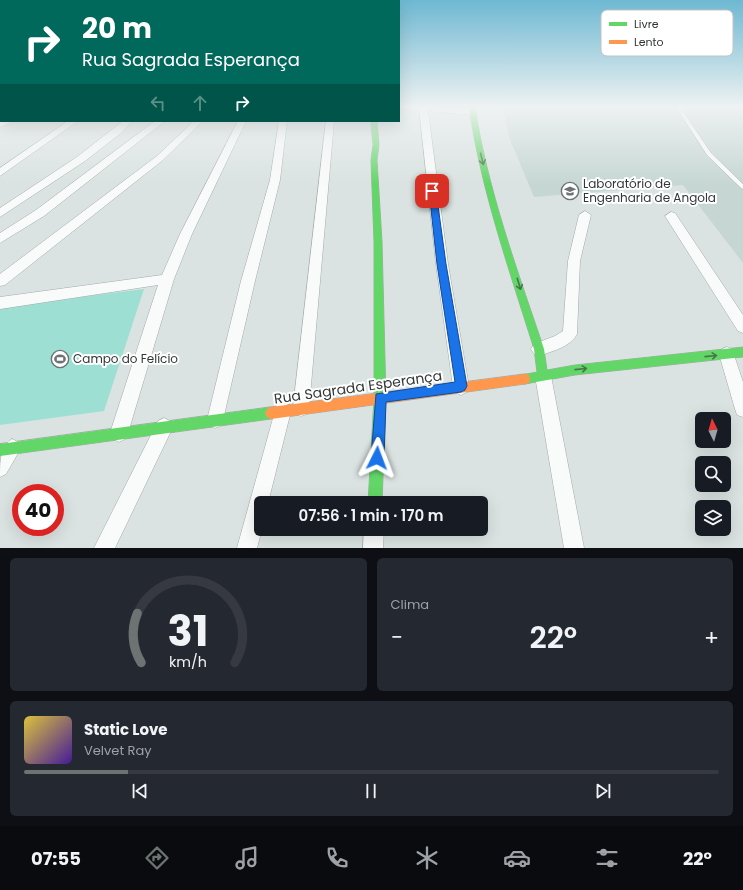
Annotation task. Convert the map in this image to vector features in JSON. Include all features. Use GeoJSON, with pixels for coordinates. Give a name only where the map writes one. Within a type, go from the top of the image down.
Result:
{"type":"FeatureCollection","features":[{"type":"Feature","properties":{"kind":"street"},"geometry":{"type":"LineString","coordinates":[[0,173],[58,133]]}},
{"type":"Feature","properties":{"kind":"street"},"geometry":{"type":"LineString","coordinates":[[0,213],[81,159],[116,133]]}},
{"type":"Feature","properties":{"kind":"street"},"geometry":{"type":"LineString","coordinates":[[0,239],[40,213],[146,133]]}},
{"type":"Feature","properties":{"kind":"street"},"geometry":{"type":"LineString","coordinates":[[0,281],[160,158],[187,133]]}},
{"type":"Feature","properties":{"kind":"street"},"geometry":{"type":"LineString","coordinates":[[119,433],[167,279],[186,234],[236,133]]}},
{"type":"Feature","properties":{"kind":"street"},"geometry":{"type":"LineString","coordinates":[[215,420],[248,281],[275,180],[281,133]]}},
{"type":"Feature","properties":{"kind":"street"},"geometry":{"type":"LineString","coordinates":[[247,548],[292,410],[328,133]]}},
{"type":"Feature","properties":{"kind":"street"},"geometry":{"type":"LineString","coordinates":[[375,133],[376,145],[374,160],[378,242],[380,398],[375,496]]}},
{"type":"Feature","properties":{"kind":"street"},"geometry":{"type":"LineString","coordinates":[[426,133],[442,264],[461,386]]}},
{"type":"Feature","properties":{"kind":"street"},"geometry":{"type":"LineString","coordinates":[[477,133],[489,190],[539,349],[574,548]]}},
{"type":"Feature","properties":{"kind":"street"},"geometry":{"type":"LineString","coordinates":[[539,349],[560,341],[570,334],[574,261],[585,215]]}},
{"type":"Feature","properties":{"kind":"street"},"geometry":{"type":"LineString","coordinates":[[670,216],[743,327]]}},
{"type":"Feature","properties":{"kind":"street"},"geometry":{"type":"LineString","coordinates":[[0,303],[167,279]]}},
{"type":"Feature","properties":{"kind":"street","name":"Rua Sagrada Esperança"},"geometry":{"type":"LineString","coordinates":[[6,449],[543,376],[574,370],[743,352]]}},
{"type":"Feature","properties":{"kind":"street"},"geometry":{"type":"LineString","coordinates":[[727,354],[743,409]]}},
{"type":"Feature","properties":{"kind":"street"},"geometry":{"type":"LineString","coordinates":[[104,548],[164,427]]}},
{"type":"Feature","properties":{"kind":"street"},"geometry":{"type":"LineString","coordinates":[[0,468],[6,449]]}},
{"type":"Feature","properties":{"kind":"street"},"geometry":{"type":"LineString","coordinates":[[373,548],[374,536]]}},
{"type":"Feature","properties":{"kind":"lane"},"geometry":{"type":"LineString","coordinates":[[695,133],[709,154],[743,187]]}},
{"type":"Feature","properties":{"kind":"shaded area","name":"Laboratório de Engenharia de Angola"},"geometry":{"type":"Polygon","coordinates":[[[508,133],[743,133],[743,263],[683,185],[534,197],[508,133]]]}},
{"type":"Feature","properties":{"kind":"green space","name":"Campo do Felício"},"geometry":{"type":"Polygon","coordinates":[[[144,289],[104,411],[0,425],[0,307],[144,289]]]}},
{"type":"Feature","properties":{"kind":"traffic: fast"},"geometry":{"type":"LineString","coordinates":[[375,133],[376,145],[374,160],[378,242],[380,398],[375,496]]}},
{"type":"Feature","properties":{"kind":"traffic: fast"},"geometry":{"type":"LineString","coordinates":[[476,133],[483,169],[500,230],[539,349],[543,376]]}},
{"type":"Feature","properties":{"kind":"traffic: fast"},"geometry":{"type":"LineString","coordinates":[[525,379],[575,370],[743,352]]}},
{"type":"Feature","properties":{"kind":"traffic: fast"},"geometry":{"type":"LineString","coordinates":[[0,450],[271,413]]}},
{"type":"Feature","properties":{"kind":"traffic: slow"},"geometry":{"type":"LineString","coordinates":[[271,413],[525,379]]}},
{"type":"Feature","properties":{"kind":"place","name":"Laboratório de Engenharia de Angola"},"geometry":{"type":"Point","coordinates":[570,191]}},
{"type":"Feature","properties":{"kind":"place","name":"Campo do Felício"},"geometry":{"type":"Point","coordinates":[60,359]}},
{"type":"Feature","properties":{"kind":"route"},"geometry":{"type":"LineString","coordinates":[[377,458],[380,398],[461,386],[432,191]]}}]}
